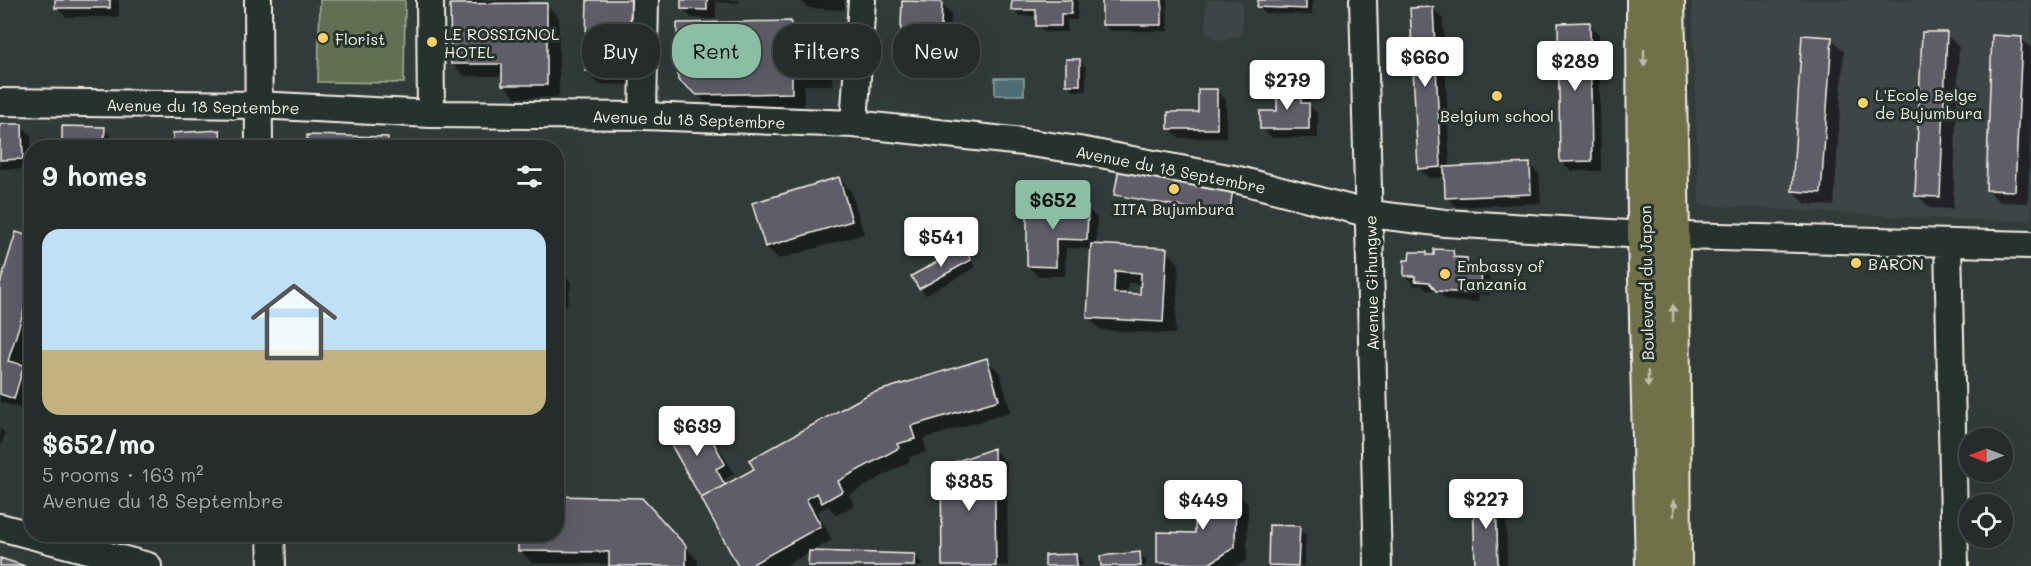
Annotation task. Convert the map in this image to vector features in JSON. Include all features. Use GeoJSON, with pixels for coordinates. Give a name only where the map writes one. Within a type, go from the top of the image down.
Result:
{"type":"FeatureCollection","features":[{"type":"Feature","properties":{"kind":"main road","name":"Boulevard du Japon"},"geometry":{"type":"LineString","coordinates":[[1643,0],[1675,566]]}},
{"type":"Feature","properties":{"kind":"main road","name":"Boulevard du Japon"},"geometry":{"type":"LineString","coordinates":[[1653,566],[1658,235],[1668,0]]}},
{"type":"Feature","properties":{"kind":"street"},"geometry":{"type":"LineString","coordinates":[[258,0],[259,140]]}},
{"type":"Feature","properties":{"kind":"street"},"geometry":{"type":"LineString","coordinates":[[430,0],[431,114]]}},
{"type":"Feature","properties":{"kind":"street"},"geometry":{"type":"LineString","coordinates":[[644,116],[645,0]]}},
{"type":"Feature","properties":{"kind":"street"},"geometry":{"type":"LineString","coordinates":[[854,124],[862,0]]}},
{"type":"Feature","properties":{"kind":"street","name":"Avenue Gihungwe"},"geometry":{"type":"LineString","coordinates":[[1363,0],[1378,566]]}},
{"type":"Feature","properties":{"kind":"street","name":"Avenue du 18 Septembre"},"geometry":{"type":"LineString","coordinates":[[0,102],[257,105],[431,114],[644,116],[854,124],[1078,150],[1239,180],[1370,214],[1445,223],[1658,235],[2031,245]]}},
{"type":"Feature","properties":{"kind":"street"},"geometry":{"type":"LineString","coordinates":[[1948,243],[1955,566]]}},
{"type":"Feature","properties":{"kind":"street"},"geometry":{"type":"LineString","coordinates":[[0,527],[24,533]]}},
{"type":"Feature","properties":{"kind":"street"},"geometry":{"type":"LineString","coordinates":[[57,542],[148,566]]}},
{"type":"Feature","properties":{"kind":"street"},"geometry":{"type":"LineString","coordinates":[[271,542],[272,566]]}},
{"type":"Feature","properties":{"kind":"shaded area"},"geometry":{"type":"Polygon","coordinates":[[[1206,0],[1242,0],[1242,36],[1220,41],[1206,34],[1206,0]]]}},
{"type":"Feature","properties":{"kind":"shaded area","name":"L'Ecole Belge de Bujumbura"},"geometry":{"type":"Polygon","coordinates":[[[1692,0],[2031,0],[2031,220],[1961,220],[1699,205],[1692,0]]]}},
{"type":"Feature","properties":{"kind":"green space"},"geometry":{"type":"Polygon","coordinates":[[[320,0],[405,0],[404,83],[318,82],[320,0]]]}},
{"type":"Feature","properties":{"kind":"water"},"geometry":{"type":"Polygon","coordinates":[[[995,78],[1024,78],[1024,95],[995,95],[995,78]]]}},
{"type":"Feature","properties":{"kind":"building"},"geometry":{"type":"Polygon","coordinates":[[[55,0],[110,0],[110,8],[55,8],[55,0]]]}},
{"type":"Feature","properties":{"kind":"building"},"geometry":{"type":"Polygon","coordinates":[[[587,0],[633,0],[632,24],[586,24],[587,0]]]}},
{"type":"Feature","properties":{"kind":"building"},"geometry":{"type":"Polygon","coordinates":[[[681,0],[707,0],[707,10],[681,9],[681,0]]]}},
{"type":"Feature","properties":{"kind":"building"},"geometry":{"type":"Polygon","coordinates":[[[1012,0],[1072,0],[1071,14],[1061,14],[1061,26],[1036,26],[1036,10],[1011,10],[1012,0]]]}},
{"type":"Feature","properties":{"kind":"building"},"geometry":{"type":"Polygon","coordinates":[[[1102,0],[1162,0],[1162,25],[1102,25],[1102,0]]]}},
{"type":"Feature","properties":{"kind":"building"},"geometry":{"type":"Polygon","coordinates":[[[1258,0],[1306,0],[1306,9],[1257,7],[1258,0]]]}},
{"type":"Feature","properties":{"kind":"building"},"geometry":{"type":"Polygon","coordinates":[[[902,1],[942,2],[941,24],[901,24],[902,1]]]}},
{"type":"Feature","properties":{"kind":"building"},"geometry":{"type":"Polygon","coordinates":[[[547,3],[547,85],[502,85],[502,64],[451,64],[450,4],[547,3]]]}},
{"type":"Feature","properties":{"kind":"building"},"geometry":{"type":"Polygon","coordinates":[[[1433,7],[1441,167],[1418,169],[1410,8],[1433,7]]]}},
{"type":"Feature","properties":{"kind":"building"},"geometry":{"type":"Polygon","coordinates":[[[791,21],[791,24],[773,24],[773,78],[792,78],[792,93],[697,95],[678,78],[761,78],[761,24],[677,23],[791,21]]]}},
{"type":"Feature","properties":{"kind":"building"},"geometry":{"type":"Polygon","coordinates":[[[1590,22],[1592,161],[1560,162],[1558,23],[1590,22]]]}},
{"type":"Feature","properties":{"kind":"building"},"geometry":{"type":"Polygon","coordinates":[[[1922,32],[1947,32],[1940,197],[1915,196],[1922,32]]]}},
{"type":"Feature","properties":{"kind":"building"},"geometry":{"type":"Polygon","coordinates":[[[1802,35],[1832,37],[1821,193],[1792,191],[1802,35]]]}},
{"type":"Feature","properties":{"kind":"building"},"geometry":{"type":"Polygon","coordinates":[[[1992,35],[2022,37],[2015,191],[1986,190],[1992,35]]]}},
{"type":"Feature","properties":{"kind":"building"},"geometry":{"type":"Polygon","coordinates":[[[1066,59],[1080,59],[1080,85],[1066,85],[1066,59]]]}},
{"type":"Feature","properties":{"kind":"building"},"geometry":{"type":"Polygon","coordinates":[[[1277,85],[1301,85],[1301,103],[1309,103],[1309,129],[1260,129],[1260,111],[1277,111],[1277,85]]]}},
{"type":"Feature","properties":{"kind":"building"},"geometry":{"type":"Polygon","coordinates":[[[1198,89],[1217,89],[1217,129],[1168,129],[1168,112],[1198,112],[1198,89]]]}},
{"type":"Feature","properties":{"kind":"building"},"geometry":{"type":"Polygon","coordinates":[[[0,124],[22,124],[23,159],[0,160],[0,124]]]}},
{"type":"Feature","properties":{"kind":"building"},"geometry":{"type":"Polygon","coordinates":[[[62,126],[105,127],[104,140],[62,140],[62,126]]]}},
{"type":"Feature","properties":{"kind":"building"},"geometry":{"type":"Polygon","coordinates":[[[220,130],[221,140],[174,140],[173,133],[220,130]]]}},
{"type":"Feature","properties":{"kind":"building"},"geometry":{"type":"Polygon","coordinates":[[[307,135],[388,137],[388,140],[307,140],[307,135]]]}},
{"type":"Feature","properties":{"kind":"building","name":"IITA Bujumbura"},"geometry":{"type":"Polygon","coordinates":[[[1120,163],[1234,184],[1229,215],[1114,195],[1120,163]]]}},
{"type":"Feature","properties":{"kind":"building"},"geometry":{"type":"Polygon","coordinates":[[[1530,163],[1531,194],[1445,198],[1444,167],[1530,163]]]}},
{"type":"Feature","properties":{"kind":"building"},"geometry":{"type":"Polygon","coordinates":[[[839,177],[852,221],[765,247],[752,203],[839,177]]]}},
{"type":"Feature","properties":{"kind":"building"},"geometry":{"type":"Polygon","coordinates":[[[1027,206],[1088,207],[1087,240],[1056,239],[1056,267],[1027,266],[1027,206]]]}},
{"type":"Feature","properties":{"kind":"building"},"geometry":{"type":"Polygon","coordinates":[[[16,232],[24,234],[24,310],[8,361],[24,365],[14,399],[0,394],[0,284],[16,232]]]}},
{"type":"Feature","properties":{"kind":"building"},"geometry":{"type":"Polygon","coordinates":[[[1091,244],[1167,248],[1163,322],[1087,318],[1091,244]],[[1115,271],[1114,293],[1140,294],[1141,273],[1115,271]]]}},
{"type":"Feature","properties":{"kind":"building"},"geometry":{"type":"Polygon","coordinates":[[[964,247],[971,260],[919,289],[911,276],[964,247]]]}},
{"type":"Feature","properties":{"kind":"building"},"geometry":{"type":"Polygon","coordinates":[[[1434,249],[1453,250],[1454,257],[1467,258],[1467,266],[1482,267],[1481,286],[1469,285],[1469,293],[1436,291],[1429,282],[1415,281],[1415,276],[1404,276],[1404,260],[1409,260],[1410,252],[1427,252],[1427,255],[1434,255],[1434,249]]]}},
{"type":"Feature","properties":{"kind":"building"},"geometry":{"type":"Polygon","coordinates":[[[987,358],[999,400],[911,426],[915,439],[897,444],[899,448],[838,481],[843,491],[822,503],[817,493],[806,499],[821,526],[749,566],[738,566],[701,498],[754,469],[749,460],[869,394],[987,358]]]}},
{"type":"Feature","properties":{"kind":"building"},"geometry":{"type":"Polygon","coordinates":[[[688,419],[696,434],[706,428],[725,464],[716,469],[725,485],[701,498],[664,432],[688,419]]]}},
{"type":"Feature","properties":{"kind":"building"},"geometry":{"type":"Polygon","coordinates":[[[994,448],[996,566],[942,566],[941,467],[994,448]]]}},
{"type":"Feature","properties":{"kind":"building"},"geometry":{"type":"Polygon","coordinates":[[[1196,489],[1236,490],[1235,547],[1209,564],[1157,563],[1157,532],[1195,533],[1196,489]]]}},
{"type":"Feature","properties":{"kind":"building"},"geometry":{"type":"Polygon","coordinates":[[[1496,494],[1498,566],[1475,566],[1473,495],[1496,494]]]}},
{"type":"Feature","properties":{"kind":"building"},"geometry":{"type":"Polygon","coordinates":[[[564,496],[642,498],[686,546],[686,566],[609,566],[609,552],[518,551],[518,542],[564,542],[564,496]]]}},
{"type":"Feature","properties":{"kind":"building"},"geometry":{"type":"Polygon","coordinates":[[[1269,525],[1300,526],[1298,566],[1268,565],[1269,525]]]}},
{"type":"Feature","properties":{"kind":"building"},"geometry":{"type":"Polygon","coordinates":[[[809,551],[915,554],[914,566],[808,566],[809,551]]]}},
{"type":"Feature","properties":{"kind":"building"},"geometry":{"type":"Polygon","coordinates":[[[1140,552],[1141,566],[1101,566],[1100,556],[1140,552]]]}},
{"type":"Feature","properties":{"kind":"building"},"geometry":{"type":"Polygon","coordinates":[[[1076,554],[1077,566],[1045,566],[1045,555],[1076,554]]]}},
{"type":"Feature","properties":{"kind":"building"},"geometry":{"type":"Polygon","coordinates":[[[0,558],[25,566],[0,566],[0,558]]]}},
{"type":"Feature","properties":{"kind":"place","name":"Florist"},"geometry":{"type":"Point","coordinates":[323,38]}},
{"type":"Feature","properties":{"kind":"place","name":"LE ROSSIGNOL HOTEL"},"geometry":{"type":"Point","coordinates":[432,42]}},
{"type":"Feature","properties":{"kind":"place","name":"Belgium school"},"geometry":{"type":"Point","coordinates":[1497,96]}},
{"type":"Feature","properties":{"kind":"place","name":"L'Ecole Belge de Bujumbura"},"geometry":{"type":"Point","coordinates":[1863,103]}},
{"type":"Feature","properties":{"kind":"place","name":"IITA Bujumbura"},"geometry":{"type":"Point","coordinates":[1174,189]}},
{"type":"Feature","properties":{"kind":"place","name":"BARON"},"geometry":{"type":"Point","coordinates":[1856,263]}},
{"type":"Feature","properties":{"kind":"place","name":"Embassy of Tanzania"},"geometry":{"type":"Point","coordinates":[1445,274]}}]}
